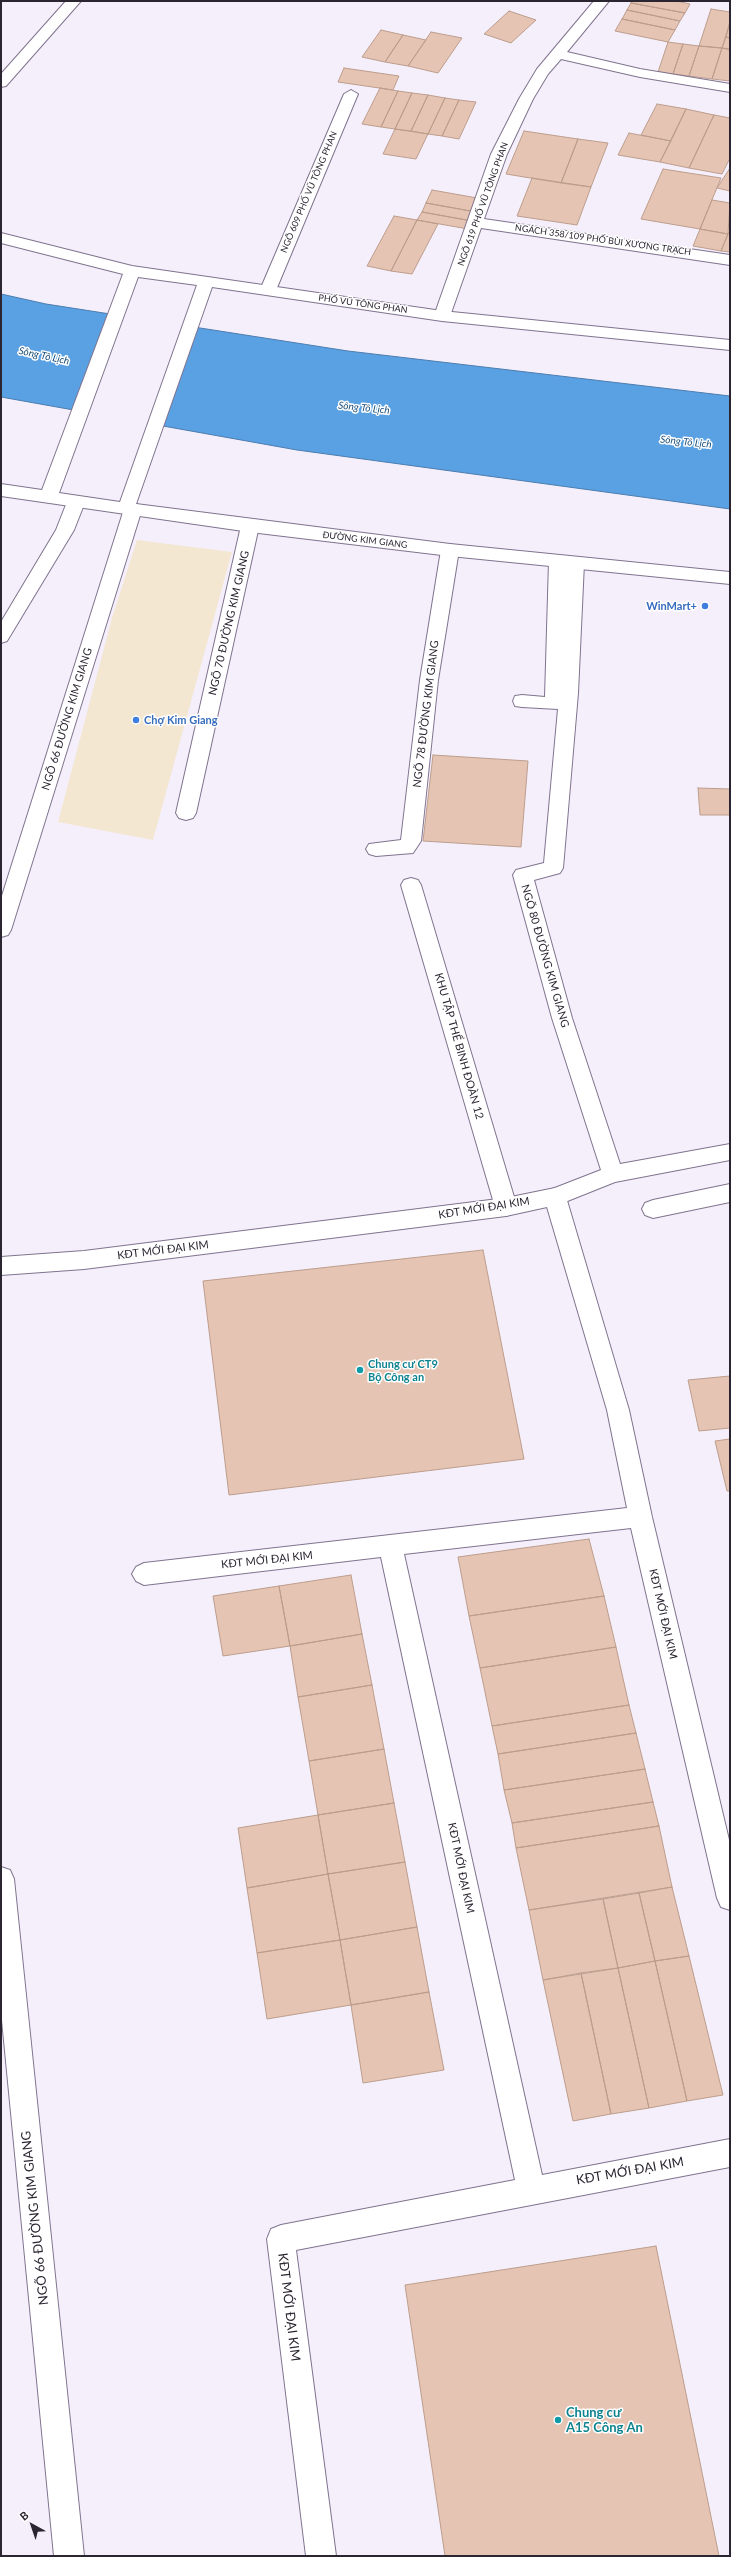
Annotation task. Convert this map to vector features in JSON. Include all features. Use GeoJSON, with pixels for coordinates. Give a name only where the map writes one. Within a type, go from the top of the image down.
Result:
{"type":"FeatureCollection","features":[{"type":"Feature","properties":{"kind":"street"},"geometry":{"type":"LineString","coordinates":[[1,83],[74,1]]}},
{"type":"Feature","properties":{"kind":"street","name":"NGÕ 619 PHỐ VŨ TÔNG PHAN"},"geometry":{"type":"LineString","coordinates":[[442,316],[499,154],[526,99],[542,72],[602,1]]}},
{"type":"Feature","properties":{"kind":"street"},"geometry":{"type":"LineString","coordinates":[[557,54],[640,73],[730,88]]}},
{"type":"Feature","properties":{"kind":"street","name":"NGÕ 609 PHỐ VŨ TÔNG PHAN"},"geometry":{"type":"LineString","coordinates":[[268,290],[351,94]]}},
{"type":"Feature","properties":{"kind":"street","name":"NGÁCH 358/109 PHỐ BÙI XƯƠNG TRẠCH"},"geometry":{"type":"LineString","coordinates":[[475,222],[730,260]]}},
{"type":"Feature","properties":{"kind":"street","name":"PHỐ VŨ TÔNG PHAN"},"geometry":{"type":"LineString","coordinates":[[1,238],[132,271],[206,280],[442,316],[730,345]]}},
{"type":"Feature","properties":{"kind":"street"},"geometry":{"type":"LineString","coordinates":[[48,498],[117,308],[132,271]]}},
{"type":"Feature","properties":{"kind":"street","name":"NGÕ 66 ĐƯỜNG KIM GIANG"},"geometry":{"type":"LineString","coordinates":[[1,930],[129,508],[146,444],[206,280]]}},
{"type":"Feature","properties":{"kind":"street","name":"ĐƯỜNG KIM GIANG"},"geometry":{"type":"LineString","coordinates":[[1,490],[250,526],[450,550],[730,578]]}},
{"type":"Feature","properties":{"kind":"street"},"geometry":{"type":"LineString","coordinates":[[1,637],[65,530],[76,502]]}},
{"type":"Feature","properties":{"kind":"street","name":"NGÕ 70 ĐƯỜNG KIM GIANG"},"geometry":{"type":"LineString","coordinates":[[186,813],[250,526]]}},
{"type":"Feature","properties":{"kind":"street","name":"NGÕ 78 ĐƯỜNG KIM GIANG"},"geometry":{"type":"LineString","coordinates":[[376,849],[406,848],[411,841],[429,680],[450,550]]}},
{"type":"Feature","properties":{"kind":"street"},"geometry":{"type":"LineString","coordinates":[[522,701],[554,704],[567,562]]}},
{"type":"Feature","properties":{"kind":"street","name":"NGÕ 80 ĐƯỜNG KIM GIANG"},"geometry":{"type":"LineString","coordinates":[[567,562],[569,693],[553,868],[523,875],[562,1018],[613,1174]]}},
{"type":"Feature","properties":{"kind":"street","name":"KHU TẬP THỂ BINH ĐOÀN 12"},"geometry":{"type":"LineString","coordinates":[[411,885],[506,1207]]}},
{"type":"Feature","properties":{"kind":"street"},"geometry":{"type":"LineString","coordinates":[[554,1196],[613,1174],[730,1152]]}},
{"type":"Feature","properties":{"kind":"street"},"geometry":{"type":"LineString","coordinates":[[653,1209],[730,1194]]}},
{"type":"Feature","properties":{"kind":"street","name":"KĐT MỚI ĐẠI KIM"},"geometry":{"type":"LineString","coordinates":[[1,1266],[84,1260],[506,1207],[554,1196],[618,1410],[640,1517],[730,1898]]}},
{"type":"Feature","properties":{"kind":"street","name":"KĐT MỚI ĐẠI KIM"},"geometry":{"type":"LineString","coordinates":[[144,1574],[640,1517]]}},
{"type":"Feature","properties":{"kind":"street","name":"KĐT MỚI ĐẠI KIM"},"geometry":{"type":"LineString","coordinates":[[391,1546],[531,2189]]}},
{"type":"Feature","properties":{"kind":"street","name":"NGÕ 66 ĐƯỜNG KIM GIANG"},"geometry":{"type":"LineString","coordinates":[[1,1879],[69,2556]]}},
{"type":"Feature","properties":{"kind":"street","name":"KĐT MỚI ĐẠI KIM"},"geometry":{"type":"LineString","coordinates":[[321,2556],[281,2239],[531,2189],[730,2153]]}},
{"type":"Feature","properties":{"kind":"shaded area","name":"Chợ Kim Giang"},"geometry":{"type":"Polygon","coordinates":[[[137,540],[232,552],[153,840],[58,822],[112,618],[137,540]]]}},
{"type":"Feature","properties":{"kind":"water","name":"Sông Tô Lịch"},"geometry":{"type":"Polygon","coordinates":[[[1,294],[46,304],[348,351],[730,396],[730,509],[297,450],[1,397],[1,294]]]}},
{"type":"Feature","properties":{"kind":"pier"},"geometry":{"type":"Polygon","coordinates":[[[115,313],[189,324],[153,427],[79,414],[115,313]]]}},
{"type":"Feature","properties":{"kind":"building"},"geometry":{"type":"Polygon","coordinates":[[[632,1],[676,1],[690,4],[685,13],[631,3],[632,1]]]}},
{"type":"Feature","properties":{"kind":"building"},"geometry":{"type":"Polygon","coordinates":[[[631,3],[685,13],[680,21],[627,10],[631,3]]]}},
{"type":"Feature","properties":{"kind":"building"},"geometry":{"type":"Polygon","coordinates":[[[711,9],[730,12],[730,22],[722,48],[699,46],[711,9]]]}},
{"type":"Feature","properties":{"kind":"building"},"geometry":{"type":"Polygon","coordinates":[[[627,10],[680,21],[675,30],[622,19],[627,10]]]}},
{"type":"Feature","properties":{"kind":"building"},"geometry":{"type":"Polygon","coordinates":[[[509,11],[536,20],[511,43],[484,34],[509,11]]]}},
{"type":"Feature","properties":{"kind":"building"},"geometry":{"type":"Polygon","coordinates":[[[622,19],[675,30],[668,42],[615,31],[622,19]]]}},
{"type":"Feature","properties":{"kind":"building"},"geometry":{"type":"Polygon","coordinates":[[[730,22],[730,38],[726,37],[730,22]]]}},
{"type":"Feature","properties":{"kind":"building"},"geometry":{"type":"Polygon","coordinates":[[[381,30],[403,35],[385,62],[362,57],[381,30]]]}},
{"type":"Feature","properties":{"kind":"building"},"geometry":{"type":"Polygon","coordinates":[[[431,32],[462,38],[438,73],[408,66],[431,32]]]}},
{"type":"Feature","properties":{"kind":"building"},"geometry":{"type":"Polygon","coordinates":[[[403,35],[426,40],[408,66],[385,62],[403,35]]]}},
{"type":"Feature","properties":{"kind":"building"},"geometry":{"type":"Polygon","coordinates":[[[726,37],[730,38],[730,49],[722,48],[726,37]]]}},
{"type":"Feature","properties":{"kind":"building"},"geometry":{"type":"Polygon","coordinates":[[[668,42],[683,44],[673,74],[658,72],[668,42]]]}},
{"type":"Feature","properties":{"kind":"building"},"geometry":{"type":"Polygon","coordinates":[[[683,44],[699,46],[689,76],[673,74],[683,44]]]}},
{"type":"Feature","properties":{"kind":"building"},"geometry":{"type":"Polygon","coordinates":[[[699,46],[722,48],[712,79],[689,76],[699,46]]]}},
{"type":"Feature","properties":{"kind":"building"},"geometry":{"type":"Polygon","coordinates":[[[722,48],[730,50],[730,81],[712,79],[722,48]]]}},
{"type":"Feature","properties":{"kind":"building"},"geometry":{"type":"Polygon","coordinates":[[[344,68],[399,76],[393,90],[338,82],[344,68]]]}},
{"type":"Feature","properties":{"kind":"building"},"geometry":{"type":"Polygon","coordinates":[[[380,88],[398,91],[381,127],[362,124],[380,88]]]}},
{"type":"Feature","properties":{"kind":"building"},"geometry":{"type":"Polygon","coordinates":[[[398,91],[412,93],[395,129],[381,127],[398,91]]]}},
{"type":"Feature","properties":{"kind":"building"},"geometry":{"type":"Polygon","coordinates":[[[412,93],[428,95],[411,131],[395,129],[412,93]]]}},
{"type":"Feature","properties":{"kind":"building"},"geometry":{"type":"Polygon","coordinates":[[[428,95],[445,98],[428,134],[411,131],[428,95]]]}},
{"type":"Feature","properties":{"kind":"building"},"geometry":{"type":"Polygon","coordinates":[[[445,98],[459,100],[442,136],[428,134],[445,98]]]}},
{"type":"Feature","properties":{"kind":"building"},"geometry":{"type":"Polygon","coordinates":[[[459,100],[476,102],[459,139],[442,136],[459,100]]]}},
{"type":"Feature","properties":{"kind":"building"},"geometry":{"type":"Polygon","coordinates":[[[657,104],[686,109],[671,141],[641,135],[657,104]]]}},
{"type":"Feature","properties":{"kind":"building"},"geometry":{"type":"Polygon","coordinates":[[[686,109],[714,115],[689,168],[660,162],[686,109]]]}},
{"type":"Feature","properties":{"kind":"building"},"geometry":{"type":"Polygon","coordinates":[[[714,115],[730,118],[730,158],[722,174],[689,168],[714,115]]]}},
{"type":"Feature","properties":{"kind":"building"},"geometry":{"type":"Polygon","coordinates":[[[395,129],[428,134],[416,159],[383,154],[395,129]]]}},
{"type":"Feature","properties":{"kind":"building"},"geometry":{"type":"Polygon","coordinates":[[[524,131],[578,139],[561,183],[506,174],[524,131]]]}},
{"type":"Feature","properties":{"kind":"building"},"geometry":{"type":"Polygon","coordinates":[[[629,133],[671,141],[660,162],[618,155],[629,133]]]}},
{"type":"Feature","properties":{"kind":"building"},"geometry":{"type":"Polygon","coordinates":[[[578,139],[608,143],[591,187],[561,183],[578,139]]]}},
{"type":"Feature","properties":{"kind":"building"},"geometry":{"type":"Polygon","coordinates":[[[730,168],[730,191],[717,188],[730,168]]]}},
{"type":"Feature","properties":{"kind":"building"},"geometry":{"type":"Polygon","coordinates":[[[663,169],[721,178],[700,229],[641,219],[663,169]]]}},
{"type":"Feature","properties":{"kind":"building"},"geometry":{"type":"Polygon","coordinates":[[[532,178],[591,187],[577,225],[517,216],[532,178]]]}},
{"type":"Feature","properties":{"kind":"building"},"geometry":{"type":"Polygon","coordinates":[[[432,190],[483,199],[476,212],[426,203],[432,190]]]}},
{"type":"Feature","properties":{"kind":"building"},"geometry":{"type":"Polygon","coordinates":[[[712,200],[730,203],[728,234],[700,229],[712,200]]]}},
{"type":"Feature","properties":{"kind":"building"},"geometry":{"type":"Polygon","coordinates":[[[426,203],[476,212],[472,221],[422,212],[426,203]]]}},
{"type":"Feature","properties":{"kind":"building"},"geometry":{"type":"Polygon","coordinates":[[[422,212],[472,221],[468,229],[417,220],[422,212]]]}},
{"type":"Feature","properties":{"kind":"building"},"geometry":{"type":"Polygon","coordinates":[[[394,216],[417,220],[391,271],[367,266],[394,216]]]}},
{"type":"Feature","properties":{"kind":"building"},"geometry":{"type":"Polygon","coordinates":[[[417,220],[438,224],[412,274],[391,271],[417,220]]]}},
{"type":"Feature","properties":{"kind":"building"},"geometry":{"type":"Polygon","coordinates":[[[700,229],[728,234],[721,251],[693,246],[700,229]]]}},
{"type":"Feature","properties":{"kind":"building"},"geometry":{"type":"Polygon","coordinates":[[[730,230],[730,252],[721,251],[728,234],[730,230]]]}},
{"type":"Feature","properties":{"kind":"building"},"geometry":{"type":"Polygon","coordinates":[[[433,755],[528,761],[521,847],[423,841],[433,755]]]}},
{"type":"Feature","properties":{"kind":"building"},"geometry":{"type":"Polygon","coordinates":[[[698,788],[730,789],[730,815],[700,815],[698,788]]]}},
{"type":"Feature","properties":{"kind":"building","name":"Chung cư CT9 Bộ Công an"},"geometry":{"type":"Polygon","coordinates":[[[483,1250],[524,1459],[229,1495],[203,1281],[483,1250]]]}},
{"type":"Feature","properties":{"kind":"building"},"geometry":{"type":"Polygon","coordinates":[[[730,1376],[730,1428],[699,1431],[688,1380],[730,1376]]]}},
{"type":"Feature","properties":{"kind":"building"},"geometry":{"type":"Polygon","coordinates":[[[730,1439],[730,1491],[727,1491],[715,1441],[730,1439]]]}},
{"type":"Feature","properties":{"kind":"building"},"geometry":{"type":"Polygon","coordinates":[[[589,1539],[604,1596],[469,1616],[458,1557],[589,1539]]]}},
{"type":"Feature","properties":{"kind":"building"},"geometry":{"type":"Polygon","coordinates":[[[351,1575],[362,1634],[290,1646],[279,1586],[351,1575]]]}},
{"type":"Feature","properties":{"kind":"building"},"geometry":{"type":"Polygon","coordinates":[[[279,1586],[290,1646],[223,1656],[213,1596],[279,1586]]]}},
{"type":"Feature","properties":{"kind":"building"},"geometry":{"type":"Polygon","coordinates":[[[604,1596],[616,1647],[480,1668],[469,1616],[604,1596]]]}},
{"type":"Feature","properties":{"kind":"building"},"geometry":{"type":"Polygon","coordinates":[[[362,1634],[372,1685],[298,1697],[290,1646],[362,1634]]]}},
{"type":"Feature","properties":{"kind":"building"},"geometry":{"type":"Polygon","coordinates":[[[616,1647],[629,1705],[492,1726],[480,1668],[616,1647]]]}},
{"type":"Feature","properties":{"kind":"building"},"geometry":{"type":"Polygon","coordinates":[[[372,1685],[384,1749],[309,1761],[298,1697],[372,1685]]]}},
{"type":"Feature","properties":{"kind":"building"},"geometry":{"type":"Polygon","coordinates":[[[629,1705],[636,1733],[498,1754],[492,1726],[629,1705]]]}},
{"type":"Feature","properties":{"kind":"building"},"geometry":{"type":"Polygon","coordinates":[[[636,1733],[645,1769],[504,1790],[498,1754],[636,1733]]]}},
{"type":"Feature","properties":{"kind":"building"},"geometry":{"type":"Polygon","coordinates":[[[384,1749],[394,1803],[318,1815],[309,1761],[384,1749]]]}},
{"type":"Feature","properties":{"kind":"building"},"geometry":{"type":"Polygon","coordinates":[[[645,1769],[653,1802],[512,1823],[504,1790],[645,1769]]]}},
{"type":"Feature","properties":{"kind":"building"},"geometry":{"type":"Polygon","coordinates":[[[653,1802],[659,1826],[516,1848],[512,1823],[653,1802]]]}},
{"type":"Feature","properties":{"kind":"building"},"geometry":{"type":"Polygon","coordinates":[[[394,1803],[405,1862],[328,1874],[318,1815],[394,1803]]]}},
{"type":"Feature","properties":{"kind":"building"},"geometry":{"type":"Polygon","coordinates":[[[318,1815],[328,1874],[247,1888],[238,1828],[318,1815]]]}},
{"type":"Feature","properties":{"kind":"building"},"geometry":{"type":"Polygon","coordinates":[[[659,1826],[672,1887],[529,1910],[516,1848],[659,1826]]]}},
{"type":"Feature","properties":{"kind":"building"},"geometry":{"type":"Polygon","coordinates":[[[405,1862],[417,1927],[340,1940],[328,1874],[405,1862]]]}},
{"type":"Feature","properties":{"kind":"building"},"geometry":{"type":"Polygon","coordinates":[[[328,1874],[340,1940],[257,1953],[247,1888],[328,1874]]]}},
{"type":"Feature","properties":{"kind":"building"},"geometry":{"type":"Polygon","coordinates":[[[672,1887],[689,1956],[655,1961],[639,1893],[672,1887]]]}},
{"type":"Feature","properties":{"kind":"building"},"geometry":{"type":"Polygon","coordinates":[[[639,1893],[655,1961],[618,1968],[603,1899],[639,1893]]]}},
{"type":"Feature","properties":{"kind":"building"},"geometry":{"type":"Polygon","coordinates":[[[603,1899],[618,1968],[543,1980],[529,1910],[603,1899]]]}},
{"type":"Feature","properties":{"kind":"building"},"geometry":{"type":"Polygon","coordinates":[[[417,1927],[429,1992],[351,2005],[340,1940],[417,1927]]]}},
{"type":"Feature","properties":{"kind":"building"},"geometry":{"type":"Polygon","coordinates":[[[340,1940],[351,2005],[267,2019],[257,1953],[340,1940]]]}},
{"type":"Feature","properties":{"kind":"building"},"geometry":{"type":"Polygon","coordinates":[[[689,1956],[723,2095],[687,2101],[655,1961],[689,1956]]]}},
{"type":"Feature","properties":{"kind":"building"},"geometry":{"type":"Polygon","coordinates":[[[655,1961],[687,2101],[649,2108],[618,1968],[655,1961]]]}},
{"type":"Feature","properties":{"kind":"building"},"geometry":{"type":"Polygon","coordinates":[[[618,1968],[649,2108],[611,2114],[581,1973],[618,1968]]]}},
{"type":"Feature","properties":{"kind":"building"},"geometry":{"type":"Polygon","coordinates":[[[581,1973],[611,2114],[573,2121],[543,1980],[581,1973]]]}},
{"type":"Feature","properties":{"kind":"building"},"geometry":{"type":"Polygon","coordinates":[[[429,1992],[444,2070],[363,2083],[351,2005],[429,1992]]]}},
{"type":"Feature","properties":{"kind":"building","name":"Chung cư A15 Công An"},"geometry":{"type":"Polygon","coordinates":[[[656,2246],[719,2556],[445,2556],[405,2285],[656,2246]]]}},
{"type":"Feature","properties":{"kind":"place","name":"WinMart+"},"geometry":{"type":"Point","coordinates":[705,606]}},
{"type":"Feature","properties":{"kind":"place","name":"Chợ Kim Giang"},"geometry":{"type":"Point","coordinates":[136,720]}},
{"type":"Feature","properties":{"kind":"place","name":"Chung cư CT9 Bộ Công an"},"geometry":{"type":"Point","coordinates":[360,1370]}},
{"type":"Feature","properties":{"kind":"place","name":"Chung cư A15 Công An"},"geometry":{"type":"Point","coordinates":[558,2420]}}]}
